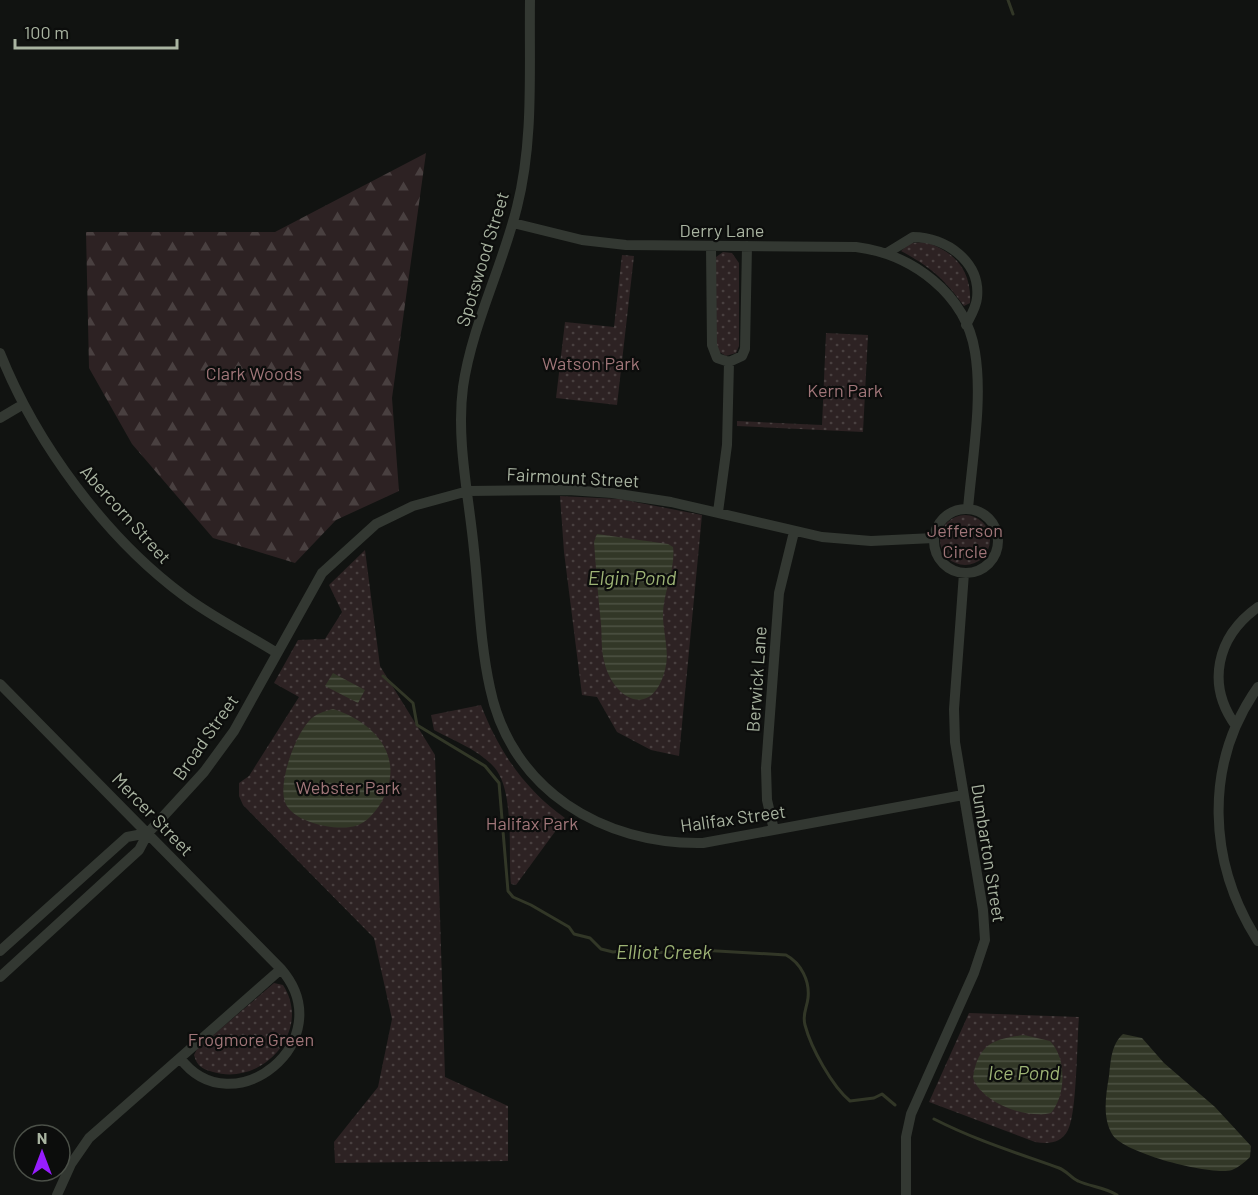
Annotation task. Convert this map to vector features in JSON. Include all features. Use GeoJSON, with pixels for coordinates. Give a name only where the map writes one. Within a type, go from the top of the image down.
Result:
{"type":"FeatureCollection","features":[{"type":"Feature","properties":{"kind":"street","name":"Spotswood Street"},"geometry":{"type":"LineString","coordinates":[[468,491],[461,429],[463,387],[478,324],[513,223],[523,184],[529,125],[530,0]]}},
{"type":"Feature","properties":{"kind":"street","name":"Derry Lane"},"geometry":{"type":"LineString","coordinates":[[513,223],[606,243],[711,247],[842,246],[887,254],[927,274],[949,299],[966,325]]}},
{"type":"Feature","properties":{"kind":"street"},"geometry":{"type":"LineString","coordinates":[[887,254],[913,237],[940,242],[955,250],[967,264],[976,281],[976,303],[966,325],[975,350],[977,369],[968,508]]}},
{"type":"Feature","properties":{"kind":"street"},"geometry":{"type":"LineString","coordinates":[[711,247],[712,345],[717,358],[729,362],[742,356],[745,349],[747,246]]}},
{"type":"Feature","properties":{"kind":"street","name":"Abercorn Street"},"geometry":{"type":"LineString","coordinates":[[0,353],[22,405],[73,480],[138,557],[204,611],[277,652]]}},
{"type":"Feature","properties":{"kind":"street"},"geometry":{"type":"LineString","coordinates":[[718,512],[727,445],[729,362]]}},
{"type":"Feature","properties":{"kind":"street"},"geometry":{"type":"LineString","coordinates":[[0,418],[22,405]]}},
{"type":"Feature","properties":{"kind":"street","name":"Fairmount Street"},"geometry":{"type":"LineString","coordinates":[[277,652],[322,573],[358,538],[376,524],[413,506],[468,491],[568,490],[612,493],[718,512],[794,532],[853,540],[934,538]]}},
{"type":"Feature","properties":{"kind":"street","name":"Halifax Street"},"geometry":{"type":"LineString","coordinates":[[468,491],[490,690],[505,730],[516,752],[530,771],[566,805],[589,820],[638,838],[660,842],[702,843],[963,795]]}},
{"type":"Feature","properties":{"kind":"street"},"geometry":{"type":"LineString","coordinates":[[968,508],[986,515],[993,522],[998,545],[990,563],[980,570],[964,573],[945,565],[939,557],[934,538],[944,517],[952,512],[968,508]]}},
{"type":"Feature","properties":{"kind":"street","name":"Berwick Lane"},"geometry":{"type":"LineString","coordinates":[[774,830],[767,793],[768,745],[779,593],[794,532]]}},
{"type":"Feature","properties":{"kind":"street","name":"Dumbarton Street"},"geometry":{"type":"LineString","coordinates":[[906,1195],[906,1137],[911,1114],[974,973],[985,940],[984,918],[955,742],[954,708],[964,573]]}},
{"type":"Feature","properties":{"kind":"street"},"geometry":{"type":"LineString","coordinates":[[1236,726],[1224,710],[1220,698],[1219,666],[1232,633],[1258,607]]}},
{"type":"Feature","properties":{"kind":"street","name":"Broad Street"},"geometry":{"type":"LineString","coordinates":[[0,977],[139,850],[148,833],[204,772],[234,731],[277,652]]}},
{"type":"Feature","properties":{"kind":"street","name":"Mercer Street"},"geometry":{"type":"LineString","coordinates":[[0,684],[292,982],[299,1002],[300,1014],[295,1040],[279,1063],[258,1078],[230,1083],[205,1078],[192,1072],[180,1058]]}},
{"type":"Feature","properties":{"kind":"street"},"geometry":{"type":"LineString","coordinates":[[1258,687],[1236,726],[1222,770],[1217,798],[1222,858],[1243,917],[1258,941]]}},
{"type":"Feature","properties":{"kind":"street","name":"Broad Street"},"geometry":{"type":"LineString","coordinates":[[0,951],[127,837],[148,833]]}},
{"type":"Feature","properties":{"kind":"street"},"geometry":{"type":"LineString","coordinates":[[57,1195],[71,1164],[90,1138],[281,969]]}},
{"type":"Feature","properties":{"kind":"green space","name":"Clark Woods"},"geometry":{"type":"Polygon","coordinates":[[[426,153],[392,398],[399,491],[336,520],[295,563],[213,538],[132,444],[89,368],[86,232],[275,232],[426,153]]]}},
{"type":"Feature","properties":{"kind":"green space"},"geometry":{"type":"Polygon","coordinates":[[[925,242],[945,251],[960,264],[968,281],[970,303],[964,306],[936,274],[901,251],[910,243],[925,242]]]}},
{"type":"Feature","properties":{"kind":"green space"},"geometry":{"type":"Polygon","coordinates":[[[723,252],[732,253],[739,263],[739,346],[736,353],[726,356],[716,350],[716,257],[723,252]]]}},
{"type":"Feature","properties":{"kind":"green space","name":"Watson Park"},"geometry":{"type":"Polygon","coordinates":[[[622,255],[634,256],[617,405],[556,398],[565,322],[614,327],[622,255]]]}},
{"type":"Feature","properties":{"kind":"green space","name":"Kern Park"},"geometry":{"type":"Polygon","coordinates":[[[826,333],[868,335],[863,432],[737,426],[737,421],[822,425],[826,333]]]}},
{"type":"Feature","properties":{"kind":"green space"},"geometry":{"type":"Polygon","coordinates":[[[560,496],[620,499],[702,515],[679,756],[651,750],[617,732],[597,697],[582,695],[564,552],[560,496]]]}},
{"type":"Feature","properties":{"kind":"green space","name":"Jefferson Circle"},"geometry":{"type":"Polygon","coordinates":[[[965,515],[979,519],[986,526],[990,540],[986,554],[979,561],[965,565],[951,561],[944,554],[940,540],[944,526],[951,519],[965,515]]]}},
{"type":"Feature","properties":{"kind":"green space","name":"Webster Park"},"geometry":{"type":"Polygon","coordinates":[[[365,550],[380,666],[435,755],[445,1077],[508,1106],[508,1161],[335,1163],[334,1142],[378,1087],[392,1019],[374,938],[243,805],[239,796],[239,783],[249,776],[299,697],[274,683],[298,640],[325,639],[342,612],[329,585],[365,550]]]}},
{"type":"Feature","properties":{"kind":"green space","name":"Halifax Park"},"geometry":{"type":"Polygon","coordinates":[[[481,705],[496,738],[514,768],[537,795],[565,818],[516,885],[511,884],[508,806],[501,777],[494,767],[481,756],[434,730],[431,715],[481,705]]]}},
{"type":"Feature","properties":{"kind":"green space","name":"Frogmore Green"},"geometry":{"type":"Polygon","coordinates":[[[274,983],[283,985],[291,1003],[292,1020],[287,1037],[278,1051],[265,1063],[249,1071],[231,1074],[213,1072],[200,1066],[194,1055],[197,1049],[274,983]]]}},
{"type":"Feature","properties":{"kind":"green space"},"geometry":{"type":"Polygon","coordinates":[[[969,1013],[1079,1017],[1073,1109],[1068,1130],[1062,1138],[1049,1143],[1035,1142],[929,1102],[969,1013]]]}},
{"type":"Feature","properties":{"kind":"water","name":"Elgin Pond"},"geometry":{"type":"Polygon","coordinates":[[[597,534],[668,544],[673,547],[673,564],[664,606],[663,622],[667,656],[665,670],[659,686],[651,695],[642,699],[633,699],[616,686],[604,661],[594,542],[597,534]]]}},
{"type":"Feature","properties":{"kind":"water"},"geometry":{"type":"Polygon","coordinates":[[[333,673],[365,690],[358,703],[325,686],[333,673]]]}},
{"type":"Feature","properties":{"kind":"water"},"geometry":{"type":"Polygon","coordinates":[[[333,709],[349,715],[375,734],[384,746],[389,759],[390,774],[387,789],[379,806],[367,820],[359,825],[342,828],[323,826],[296,815],[289,809],[283,793],[289,760],[298,737],[314,716],[333,709]]]}},
{"type":"Feature","properties":{"kind":"water"},"geometry":{"type":"Polygon","coordinates":[[[1123,1034],[1142,1038],[1164,1063],[1215,1107],[1251,1146],[1250,1157],[1232,1170],[1206,1170],[1149,1155],[1119,1141],[1109,1127],[1106,1105],[1112,1053],[1123,1034]]]}},
{"type":"Feature","properties":{"kind":"water","name":"Ice Pond"},"geometry":{"type":"Polygon","coordinates":[[[1024,1035],[1050,1041],[1056,1048],[1062,1067],[1062,1087],[1060,1097],[1051,1113],[1030,1114],[1006,1107],[985,1095],[973,1078],[979,1058],[989,1045],[996,1041],[1024,1035]]]}},
{"type":"Feature","properties":{"kind":"waterway"},"geometry":{"type":"LineString","coordinates":[[1008,0],[1013,14]]}},
{"type":"Feature","properties":{"kind":"waterway","name":"Elliot Creek"},"geometry":{"type":"LineString","coordinates":[[383,676],[413,703],[417,725],[485,766],[499,783],[508,891],[513,897],[569,927],[574,934],[590,938],[601,949],[613,952],[642,948],[652,953],[700,950],[786,955],[796,963],[806,979],[808,992],[804,1014],[805,1025],[817,1055],[836,1086],[850,1101],[874,1098],[882,1094],[895,1105]]}},
{"type":"Feature","properties":{"kind":"waterway","name":"Elliot Creek"},"geometry":{"type":"LineString","coordinates":[[934,1119],[980,1140],[1059,1168],[1078,1181],[1117,1195]]}}]}
